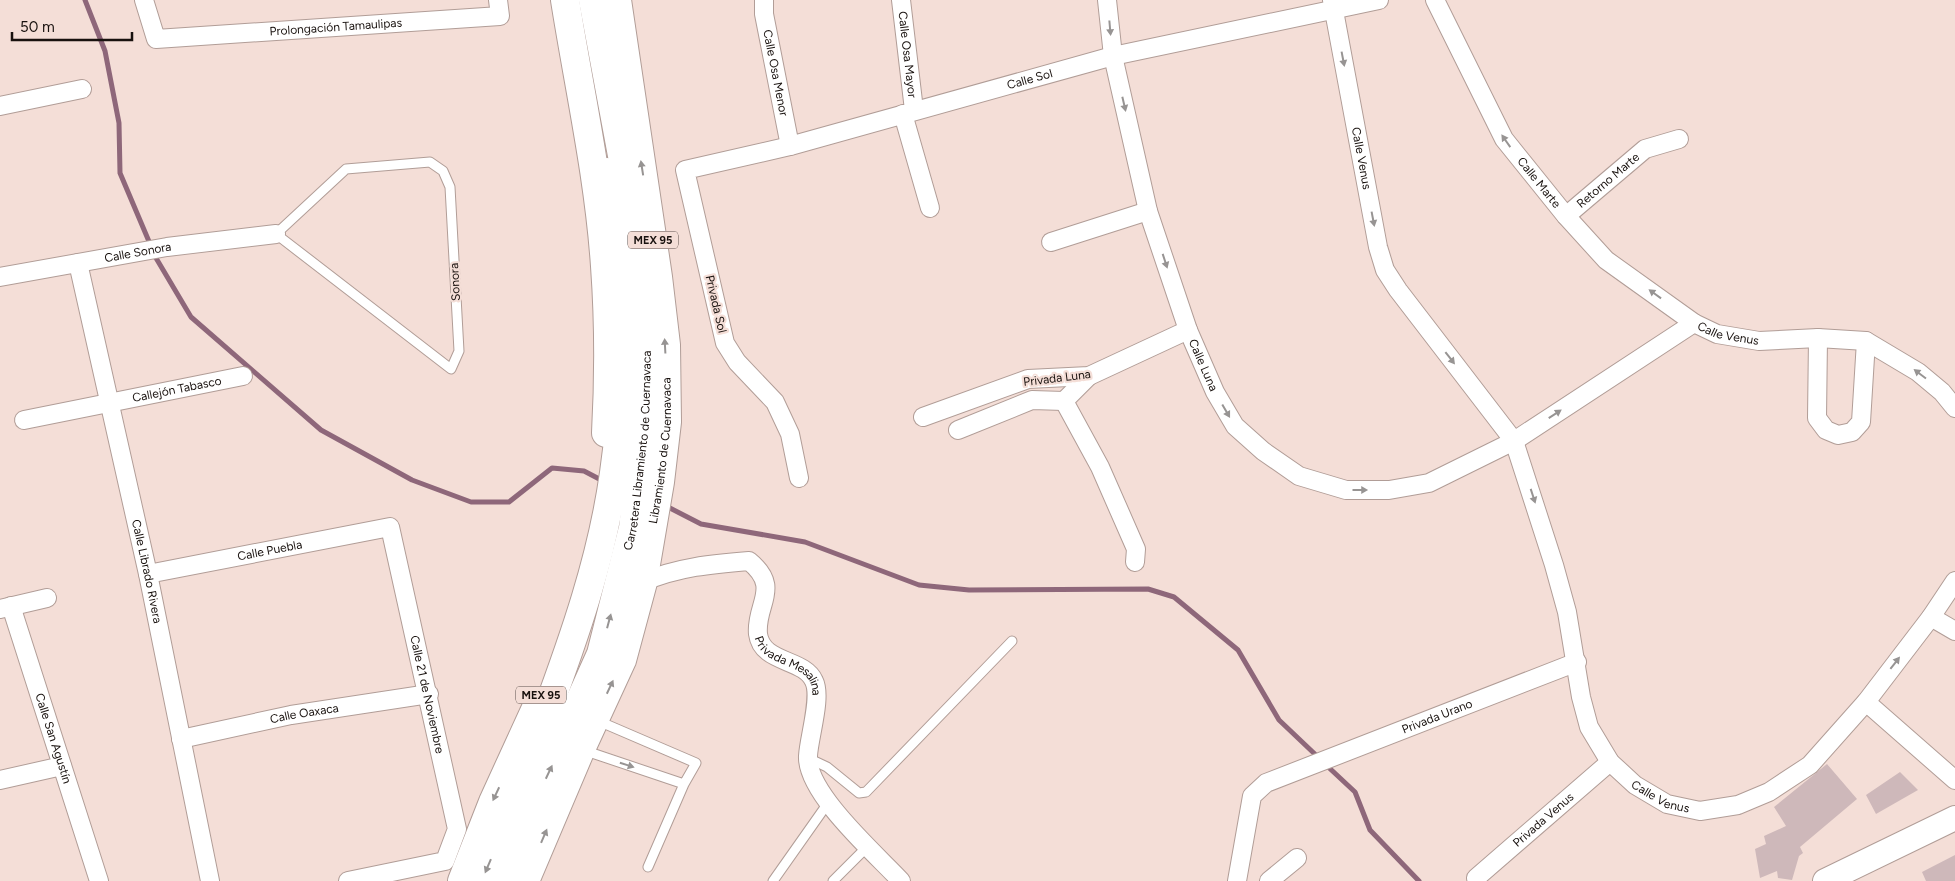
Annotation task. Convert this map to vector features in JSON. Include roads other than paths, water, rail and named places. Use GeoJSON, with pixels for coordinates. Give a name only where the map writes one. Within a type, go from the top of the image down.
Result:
{"type":"FeatureCollection","features":[{"type":"Feature","properties":{"kind":"main road","name":"MEX 95"},"geometry":{"type":"LineString","coordinates":[[565,0],[596,186],[606,266],[608,402],[629,475]]}},
{"type":"Feature","properties":{"kind":"main road","name":"Carretera Libramiento de Cuernavaca"},"geometry":{"type":"LineString","coordinates":[[503,881],[525,823],[601,654],[642,530],[629,475],[620,403],[623,331],[609,185],[579,0]]}},
{"type":"Feature","properties":{"kind":"main road","name":"Carretera Libramiento de Cuernavaca"},"geometry":{"type":"LineString","coordinates":[[482,881],[510,815],[577,633],[598,556],[604,503],[629,475],[645,425],[646,348],[642,282],[629,193],[593,0]]}},
{"type":"Feature","properties":{"kind":"main road","name":"Libramiento de Cuernavaca"},"geometry":{"type":"LineString","coordinates":[[617,0],[645,185],[666,345],[667,422],[629,475]]}},
{"type":"Feature","properties":{"kind":"main road","name":"MEX 95"},"geometry":{"type":"LineString","coordinates":[[454,871],[493,802],[534,715],[565,630],[604,503]]}},
{"type":"Feature","properties":{"kind":"main road","name":"Libramiento de Cuernavaca"},"geometry":{"type":"LineString","coordinates":[[525,881],[594,719],[622,660],[643,582],[642,530]]}},
{"type":"Feature","properties":{"kind":"street","name":"Prolongación Tamaulipas"},"geometry":{"type":"LineString","coordinates":[[144,0],[156,40],[500,16],[498,0]]}},
{"type":"Feature","properties":{"kind":"street","name":"Calle Osa Menor"},"geometry":{"type":"LineString","coordinates":[[764,0],[764,14],[790,146]]}},
{"type":"Feature","properties":{"kind":"street","name":"Calle Osa Mayor"},"geometry":{"type":"LineString","coordinates":[[901,0],[908,112],[930,208]]}},
{"type":"Feature","properties":{"kind":"street","name":"Calle Luna"},"geometry":{"type":"LineString","coordinates":[[1108,0],[1113,56],[1148,212],[1188,330],[1215,392],[1235,426],[1263,451],[1299,476],[1346,490],[1389,490],[1429,482],[1514,441]]}},
{"type":"Feature","properties":{"kind":"street","name":"Calle Sol"},"geometry":{"type":"LineString","coordinates":[[685,170],[790,146],[1113,56],[1333,6],[1380,0]]}},
{"type":"Feature","properties":{"kind":"street","name":"Calle Marte"},"geometry":{"type":"LineString","coordinates":[[1435,0],[1504,138],[1566,216],[1606,260],[1694,323]]}},
{"type":"Feature","properties":{"kind":"street","name":"Calle Venus"},"geometry":{"type":"LineString","coordinates":[[1333,6],[1378,247],[1385,270],[1398,290],[1514,441],[1554,564],[1577,662],[1581,697],[1589,727],[1610,762],[1635,785],[1667,804],[1700,811],[1738,805],[1769,792],[1810,765],[1866,702],[1931,617],[1955,582]]}},
{"type":"Feature","properties":{"kind":"street"},"geometry":{"type":"LineString","coordinates":[[0,106],[82,89]]}},
{"type":"Feature","properties":{"kind":"street","name":"Retorno Marte"},"geometry":{"type":"LineString","coordinates":[[1566,216],[1645,149],[1679,139]]}},
{"type":"Feature","properties":{"kind":"street","name":"Privada Sol"},"geometry":{"type":"LineString","coordinates":[[685,170],[725,343],[737,362],[775,402],[790,434],[799,478]]}},
{"type":"Feature","properties":{"kind":"street"},"geometry":{"type":"LineString","coordinates":[[1051,242],[1148,212]]}},
{"type":"Feature","properties":{"kind":"street","name":"Calle Sonora"},"geometry":{"type":"LineString","coordinates":[[0,277],[167,247],[276,234]]}},
{"type":"Feature","properties":{"kind":"street","name":"Calle Librado Rivera"},"geometry":{"type":"LineString","coordinates":[[78,263],[148,574],[210,881]]}},
{"type":"Feature","properties":{"kind":"street","name":"Calle Venus"},"geometry":{"type":"LineString","coordinates":[[1514,441],[1694,323],[1717,334],[1758,341],[1818,338],[1866,341],[1918,372],[1942,392],[1955,408]]}},
{"type":"Feature","properties":{"kind":"street","name":"Privada Luna"},"geometry":{"type":"LineString","coordinates":[[923,417],[1028,379],[1089,376],[1188,330]]}},
{"type":"Feature","properties":{"kind":"street"},"geometry":{"type":"LineString","coordinates":[[1818,338],[1817,418],[1826,430],[1838,435],[1852,432],[1861,422],[1866,341]]}},
{"type":"Feature","properties":{"kind":"street","name":"Callejón Tabasco"},"geometry":{"type":"LineString","coordinates":[[24,420],[244,376]]}},
{"type":"Feature","properties":{"kind":"street"},"geometry":{"type":"LineString","coordinates":[[958,430],[1032,400],[1064,401],[1089,376]]}},
{"type":"Feature","properties":{"kind":"street"},"geometry":{"type":"LineString","coordinates":[[1064,401],[1100,467],[1136,549],[1135,562]]}},
{"type":"Feature","properties":{"kind":"street","name":"Calle Puebla"},"geometry":{"type":"LineString","coordinates":[[148,574],[390,526]]}},
{"type":"Feature","properties":{"kind":"street","name":"Calle 21 de Noviembre"},"geometry":{"type":"LineString","coordinates":[[390,526],[457,829],[454,871]]}},
{"type":"Feature","properties":{"kind":"street","name":"Privada Mesalina"},"geometry":{"type":"LineString","coordinates":[[643,582],[666,572],[701,564],[749,561],[761,571],[766,584],[758,634],[762,644],[768,652],[809,672],[816,689],[807,758],[814,783],[828,803],[901,881]]}},
{"type":"Feature","properties":{"kind":"street"},"geometry":{"type":"LineString","coordinates":[[5,607],[47,598]]}},
{"type":"Feature","properties":{"kind":"street","name":"Calle San Agustín"},"geometry":{"type":"LineString","coordinates":[[5,607],[62,766],[99,881]]}},
{"type":"Feature","properties":{"kind":"street"},"geometry":{"type":"LineString","coordinates":[[1931,617],[1955,631]]}},
{"type":"Feature","properties":{"kind":"street","name":"Privada Urano"},"geometry":{"type":"LineString","coordinates":[[1237,881],[1252,796],[1266,783],[1577,662]]}},
{"type":"Feature","properties":{"kind":"street","name":"Calle Oaxaca"},"geometry":{"type":"LineString","coordinates":[[181,739],[291,715],[428,694]]}},
{"type":"Feature","properties":{"kind":"street"},"geometry":{"type":"LineString","coordinates":[[1866,702],[1955,780]]}},
{"type":"Feature","properties":{"kind":"street","name":"Privada Venus"},"geometry":{"type":"LineString","coordinates":[[1476,878],[1610,762]]}},
{"type":"Feature","properties":{"kind":"street"},"geometry":{"type":"LineString","coordinates":[[0,780],[62,766]]}},
{"type":"Feature","properties":{"kind":"street"},"geometry":{"type":"LineString","coordinates":[[1825,881],[1955,818]]}},
{"type":"Feature","properties":{"kind":"street"},"geometry":{"type":"LineString","coordinates":[[1852,881],[1955,830]]}},
{"type":"Feature","properties":{"kind":"street"},"geometry":{"type":"LineString","coordinates":[[1270,881],[1297,858]]}},
{"type":"Feature","properties":{"kind":"street"},"geometry":{"type":"LineString","coordinates":[[348,881],[454,871]]}},
{"type":"Feature","properties":{"kind":"lane","name":"Sonora"},"geometry":{"type":"LineString","coordinates":[[430,162],[443,171],[450,187],[459,351],[451,369],[405,334],[276,234],[346,168],[430,162]]}},
{"type":"Feature","properties":{"kind":"lane"},"geometry":{"type":"LineString","coordinates":[[807,758],[826,767],[859,793],[866,792],[1012,641]]}},
{"type":"Feature","properties":{"kind":"lane"},"geometry":{"type":"LineString","coordinates":[[594,719],[696,763],[684,784],[648,867]]}},
{"type":"Feature","properties":{"kind":"lane"},"geometry":{"type":"LineString","coordinates":[[581,749],[684,784]]}},
{"type":"Feature","properties":{"kind":"lane"},"geometry":{"type":"LineString","coordinates":[[773,881],[828,803]]}},
{"type":"Feature","properties":{"kind":"lane"},"geometry":{"type":"LineString","coordinates":[[833,881],[868,846]]}},
{"type":"Feature","properties":{"kind":"waterway"},"geometry":{"type":"LineString","coordinates":[[85,0],[105,51],[119,123],[120,173],[156,258],[191,317],[321,430],[412,480],[471,502],[509,502],[552,468],[584,471],[605,482]]}},
{"type":"Feature","properties":{"kind":"waterway"},"geometry":{"type":"LineString","coordinates":[[664,505],[701,524],[805,542],[919,585],[969,590],[1148,589],[1174,597],[1238,650],[1279,720],[1319,758]]}},
{"type":"Feature","properties":{"kind":"waterway"},"geometry":{"type":"LineString","coordinates":[[1325,764],[1355,792],[1370,830],[1419,881]]}}]}
